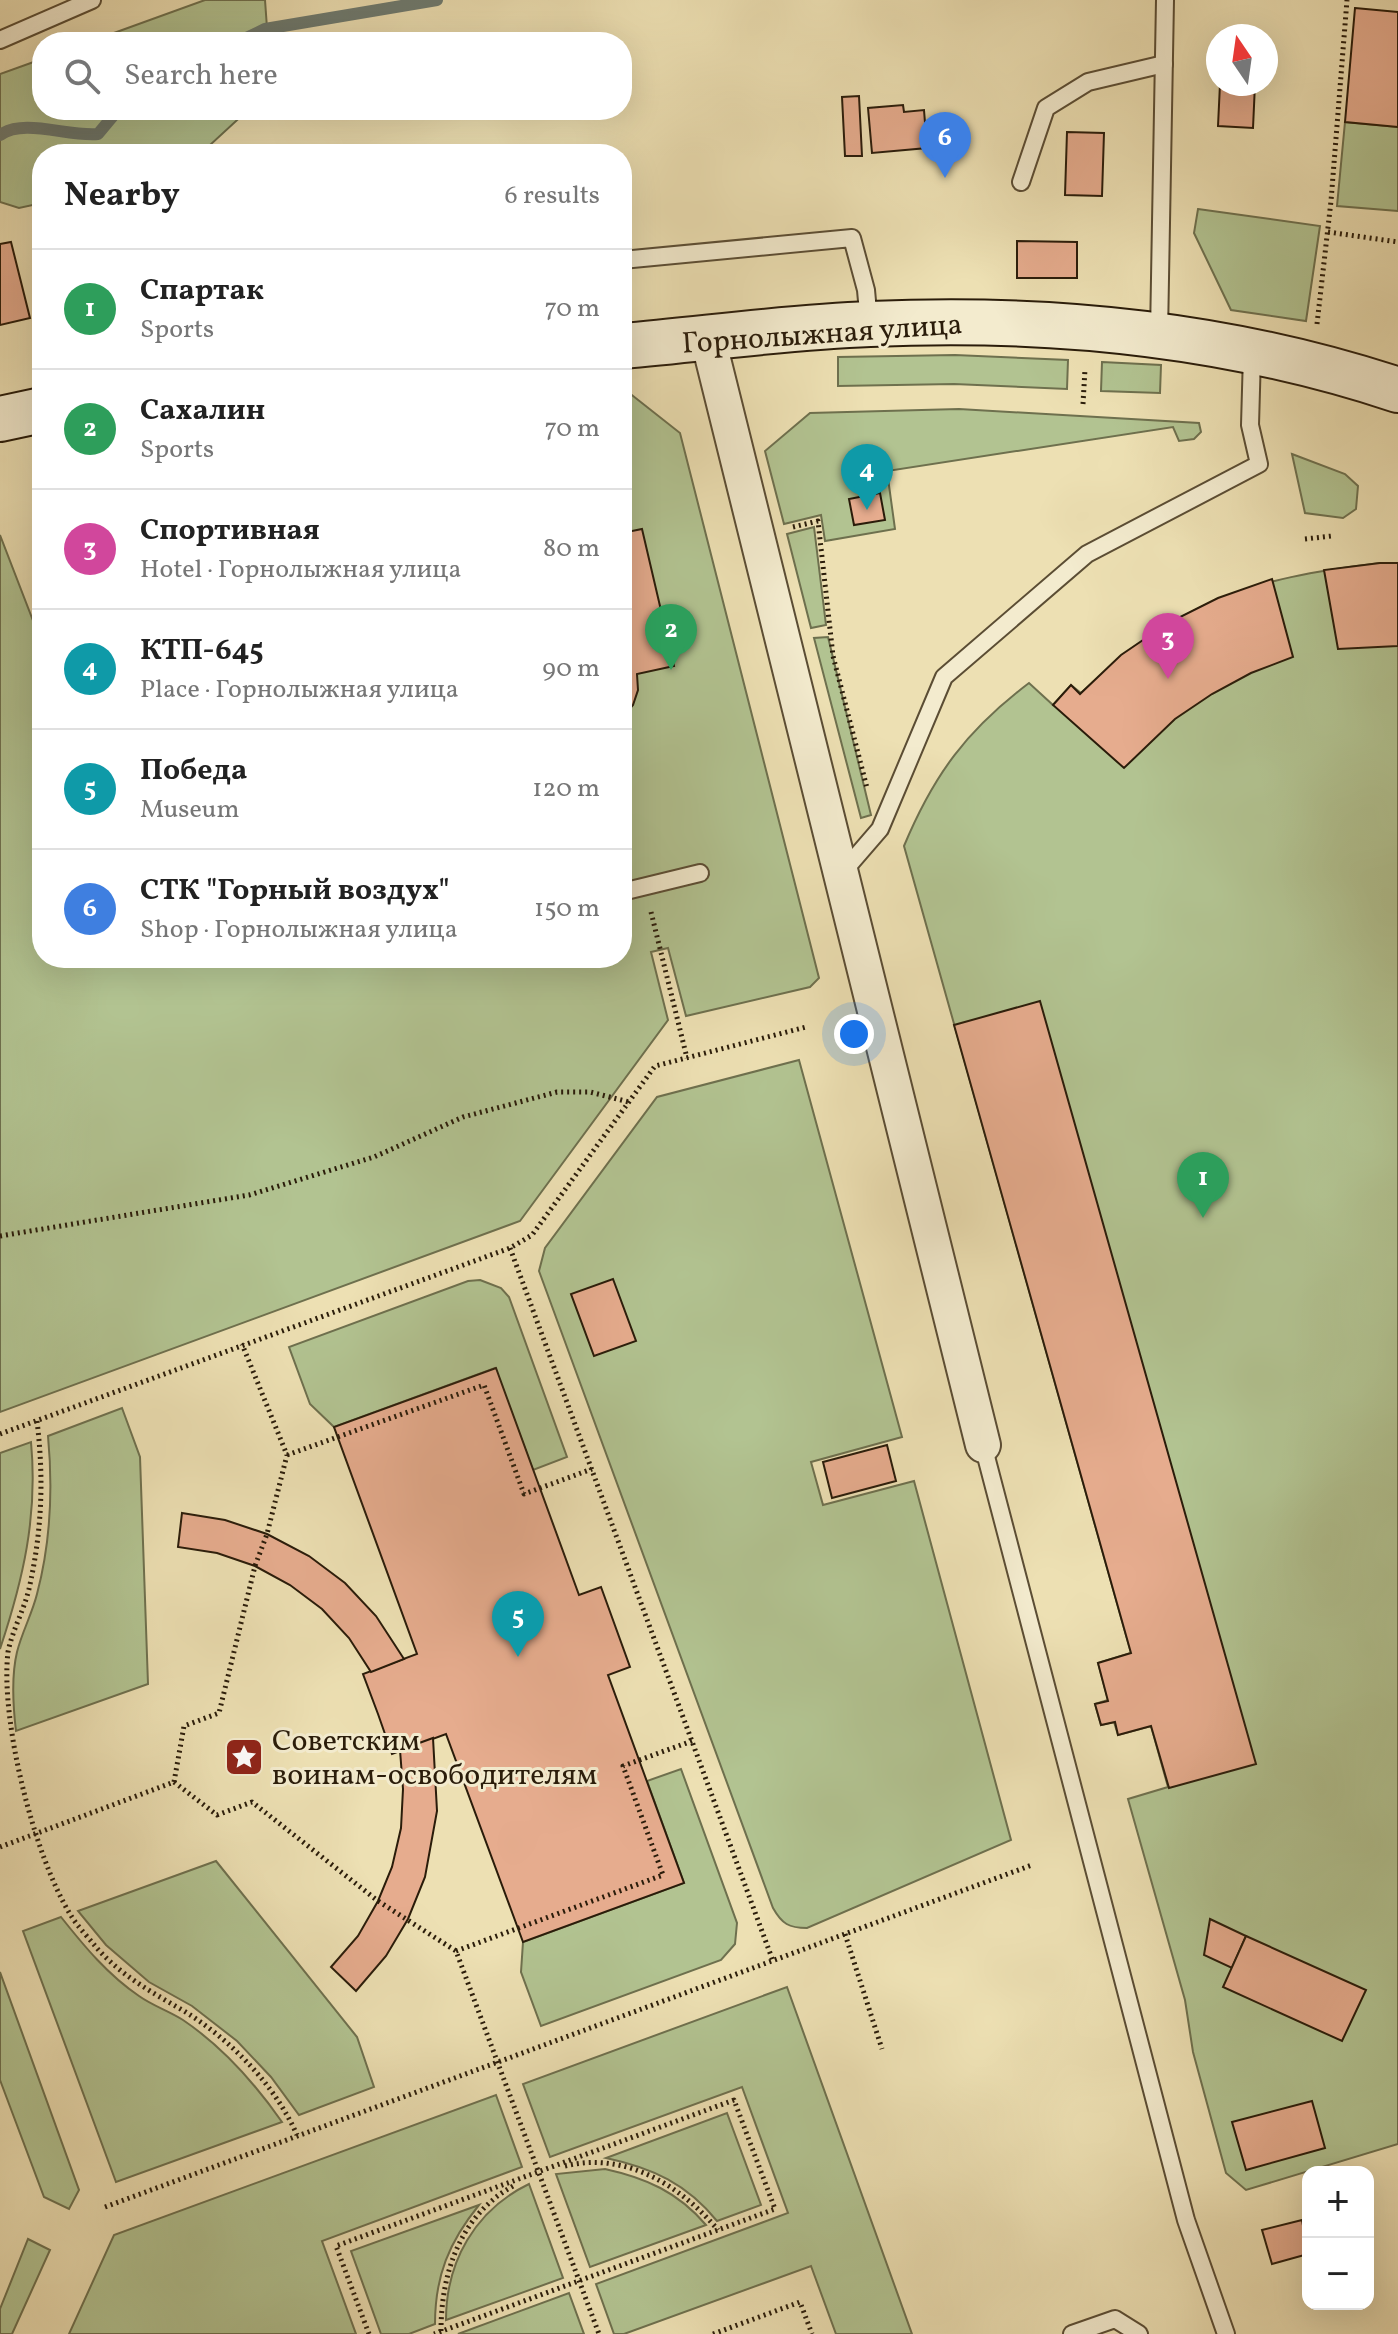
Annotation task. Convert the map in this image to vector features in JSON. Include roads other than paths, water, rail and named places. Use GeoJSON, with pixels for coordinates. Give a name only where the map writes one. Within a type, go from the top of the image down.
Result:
{"type":"FeatureCollection","features":[{"type":"Feature","properties":{"kind":"street","name":"Горнолыжная улица"},"geometry":{"type":"LineString","coordinates":[[632,345],[869,324],[1057,326],[1159,336],[1252,350],[1398,390]]}},
{"type":"Feature","properties":{"kind":"street"},"geometry":{"type":"LineString","coordinates":[[708,339],[983,1445]]}},
{"type":"Feature","properties":{"kind":"street"},"geometry":{"type":"LineString","coordinates":[[0,419],[32,412]]}},
{"type":"Feature","properties":{"kind":"lane"},"geometry":{"type":"LineString","coordinates":[[0,40],[92,0]]}},
{"type":"Feature","properties":{"kind":"lane"},"geometry":{"type":"LineString","coordinates":[[1159,336],[1165,0]]}},
{"type":"Feature","properties":{"kind":"lane"},"geometry":{"type":"LineString","coordinates":[[1021,182],[1046,108],[1088,82],[1164,64]]}},
{"type":"Feature","properties":{"kind":"lane"},"geometry":{"type":"LineString","coordinates":[[632,259],[852,238],[866,290],[869,324]]}},
{"type":"Feature","properties":{"kind":"lane"},"geometry":{"type":"LineString","coordinates":[[842,873],[880,829],[944,677],[1087,554],[1259,464],[1250,422],[1252,350]]}},
{"type":"Feature","properties":{"kind":"lane"},"geometry":{"type":"LineString","coordinates":[[632,889],[700,873]]}},
{"type":"Feature","properties":{"kind":"lane"},"geometry":{"type":"LineString","coordinates":[[983,1445],[1182,2205],[1226,2334]]}},
{"type":"Feature","properties":{"kind":"lane"},"geometry":{"type":"LineString","coordinates":[[1079,2331],[1115,2319],[1139,2334]]}},
{"type":"Feature","properties":{"kind":"waterway"},"geometry":{"type":"LineString","coordinates":[[259,32],[437,0]]}},
{"type":"Feature","properties":{"kind":"waterway"},"geometry":{"type":"LineString","coordinates":[[0,135],[21,128],[98,134],[110,120]]}},
{"type":"Feature","properties":{"kind":"place","name":"СТК \"Горный воздух\""},"geometry":{"type":"Point","coordinates":[945,178]}},
{"type":"Feature","properties":{"kind":"place","name":"КТП-645"},"geometry":{"type":"Point","coordinates":[867,510]}},
{"type":"Feature","properties":{"kind":"place","name":"Сахалин"},"geometry":{"type":"Point","coordinates":[671,670]}},
{"type":"Feature","properties":{"kind":"place","name":"Спортивная"},"geometry":{"type":"Point","coordinates":[1168,679]}},
{"type":"Feature","properties":{"kind":"place","name":"Спартак"},"geometry":{"type":"Point","coordinates":[1203,1218]}},
{"type":"Feature","properties":{"kind":"place","name":"Победа"},"geometry":{"type":"Point","coordinates":[518,1657]}},
{"type":"Feature","properties":{"kind":"place","name":"Советским воинам-освободителям"},"geometry":{"type":"Point","coordinates":[244,1757]}}]}
